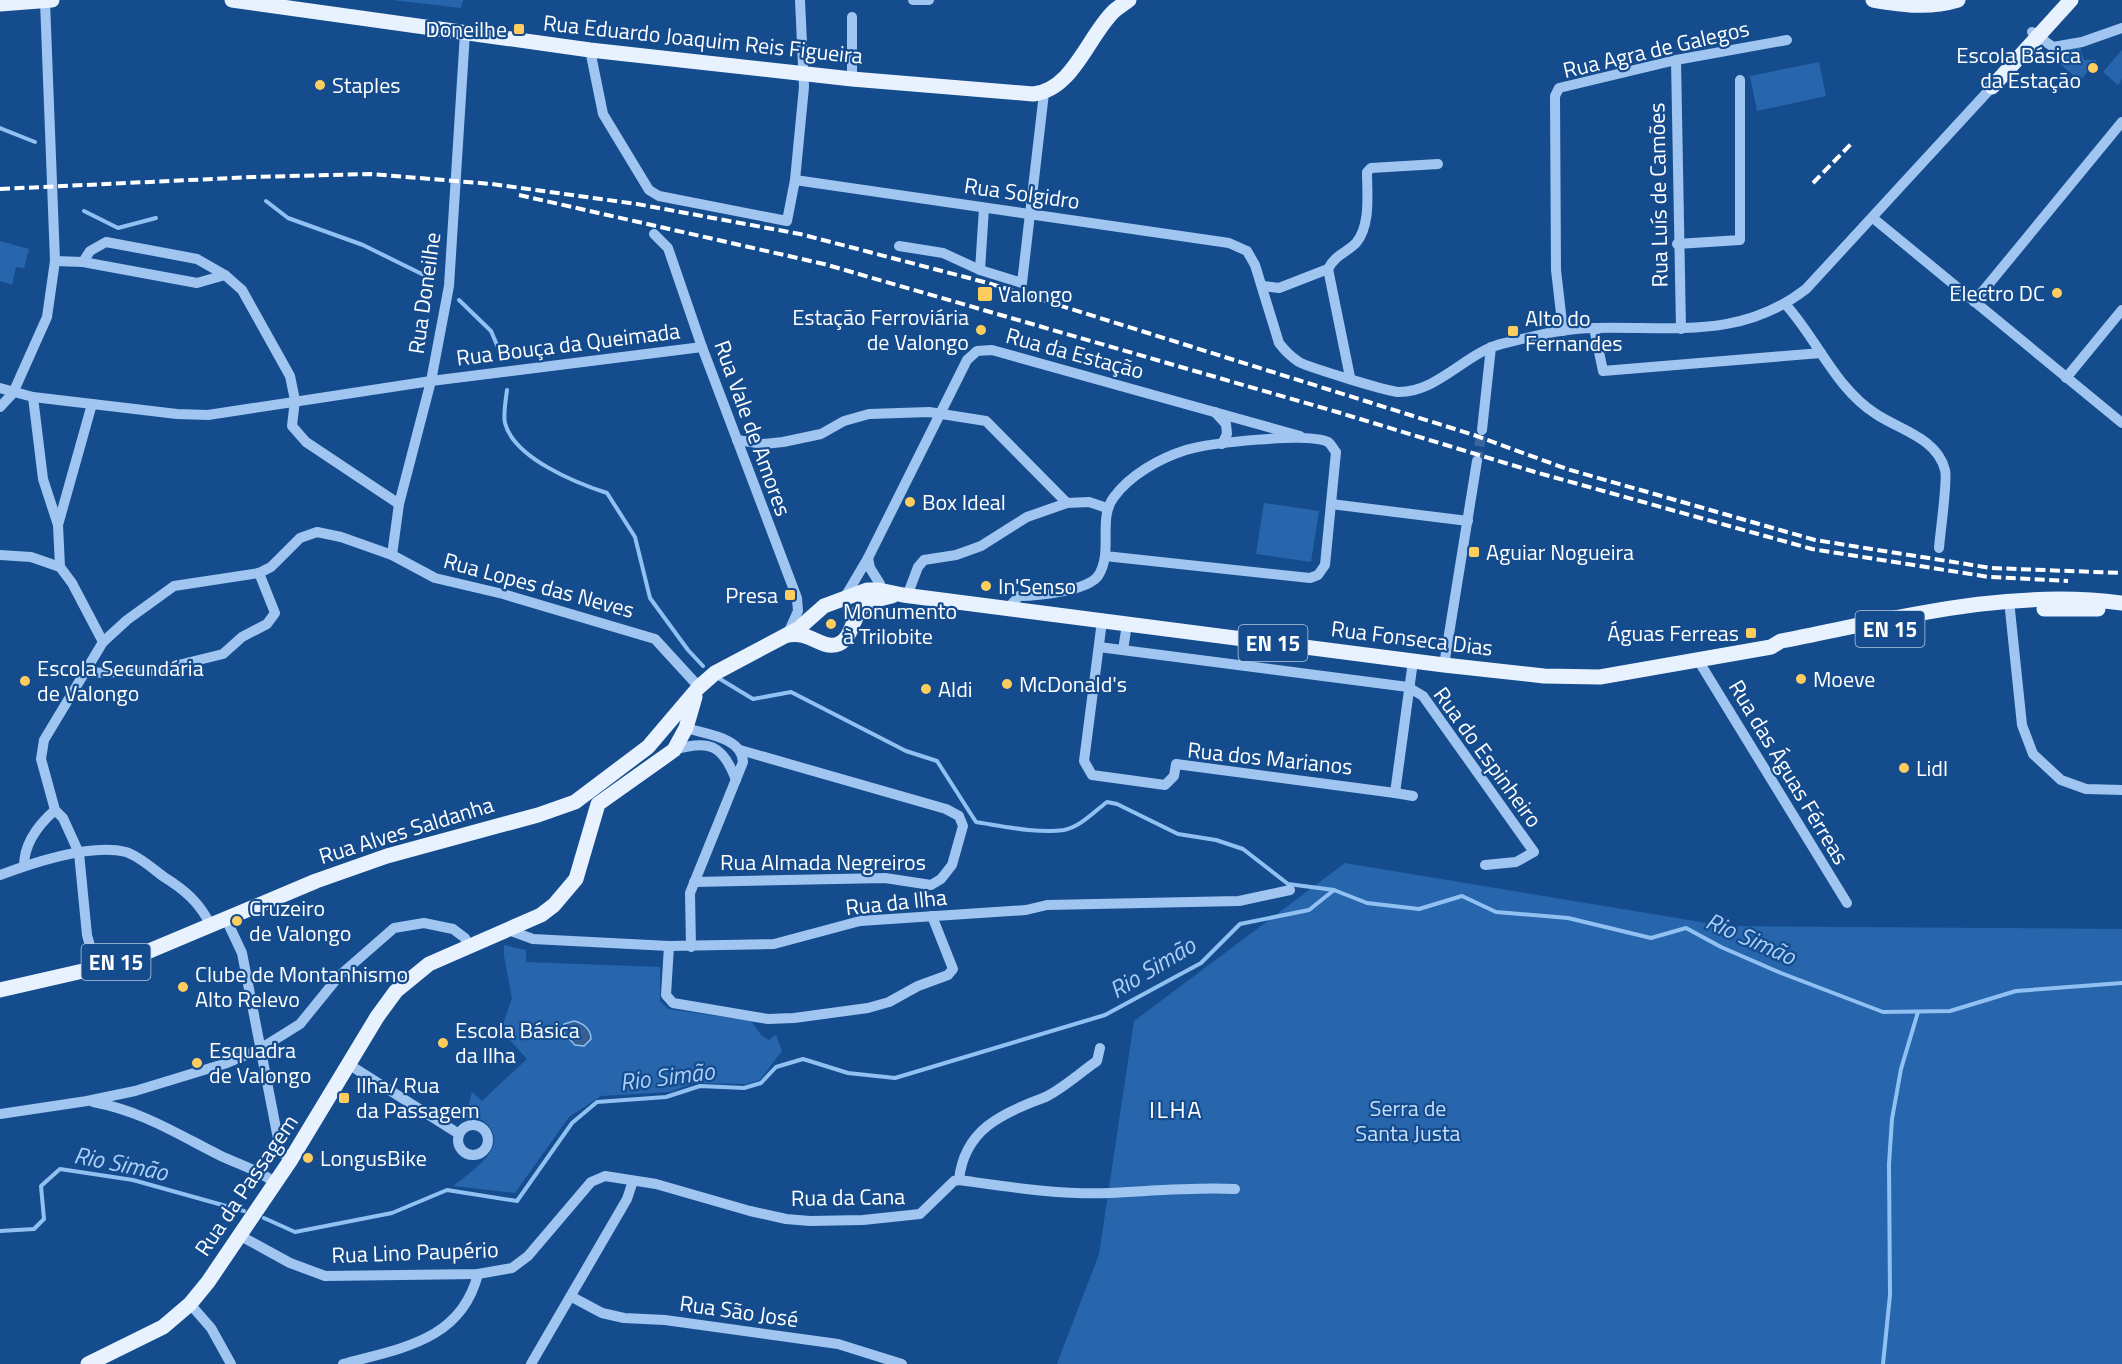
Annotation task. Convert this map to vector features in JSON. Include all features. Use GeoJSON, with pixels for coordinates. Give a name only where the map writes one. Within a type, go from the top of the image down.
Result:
{"type":"FeatureCollection","features":[{"type":"Feature","properties":{"kind":"main road"},"geometry":{"type":"LineString","coordinates":[[0,4],[52,0]]}},
{"type":"Feature","properties":{"kind":"main road","name":"Rua Eduardo Joaquim Reis Figueira"},"geometry":{"type":"LineString","coordinates":[[232,0],[590,50],[852,79],[1044,93]]}},
{"type":"Feature","properties":{"kind":"main road"},"geometry":{"type":"LineString","coordinates":[[1044,93],[1059,84],[1113,11],[1129,0]]}},
{"type":"Feature","properties":{"kind":"main road"},"geometry":{"type":"LineString","coordinates":[[1873,0],[1911,7],[1930,6],[1958,0]]}},
{"type":"Feature","properties":{"kind":"main road"},"geometry":{"type":"LineString","coordinates":[[1992,87],[2035,34],[2058,0]]}},
{"type":"Feature","properties":{"kind":"main road"},"geometry":{"type":"LineString","coordinates":[[2035,34],[2071,0]]}},
{"type":"Feature","properties":{"kind":"main road","name":"Rua Fonseca Dias"},"geometry":{"type":"LineString","coordinates":[[598,786],[648,747],[699,687],[715,674],[784,637],[844,597],[882,588],[905,596],[1444,665],[1575,679],[1600,677],[1771,647],[1781,649],[2003,606],[2089,600],[2122,603]]}},
{"type":"Feature","properties":{"kind":"main road","name":"Rua Fonseca Dias"},"geometry":{"type":"LineString","coordinates":[[784,637],[799,633],[822,643],[835,645],[846,638],[854,620],[872,601],[905,596]]}},
{"type":"Feature","properties":{"kind":"main road","name":"Rua Fonseca Dias"},"geometry":{"type":"LineString","coordinates":[[2003,606],[2122,612]]}},
{"type":"Feature","properties":{"kind":"main road"},"geometry":{"type":"LineString","coordinates":[[817,639],[817,614],[843,608],[850,619],[854,620]]}},
{"type":"Feature","properties":{"kind":"main road"},"geometry":{"type":"LineString","coordinates":[[584,796],[596,797],[598,804],[674,750],[686,728],[699,687]]}},
{"type":"Feature","properties":{"kind":"main road"},"geometry":{"type":"LineString","coordinates":[[648,747],[672,730],[686,728]]}},
{"type":"Feature","properties":{"kind":"main road","name":"Rua Alves Saldanha"},"geometry":{"type":"LineString","coordinates":[[226,919],[316,881],[387,856],[538,815],[584,796],[598,786]]}},
{"type":"Feature","properties":{"kind":"main road","name":"Rua da Passagem"},"geometry":{"type":"LineString","coordinates":[[88,1364],[163,1327],[190,1304],[208,1282],[290,1161],[376,1017],[411,976],[429,964],[468,945],[541,915],[554,905],[576,879],[598,804]]}},
{"type":"Feature","properties":{"kind":"main road","name":"EN 15"},"geometry":{"type":"LineString","coordinates":[[0,990],[96,968],[142,954],[226,919]]}},
{"type":"Feature","properties":{"kind":"street"},"geometry":{"type":"LineString","coordinates":[[590,50],[603,114],[649,190],[659,196],[787,221],[795,180],[802,74],[800,0]]}},
{"type":"Feature","properties":{"kind":"street"},"geometry":{"type":"LineString","coordinates":[[913,0],[929,0]]}},
{"type":"Feature","properties":{"kind":"street"},"geometry":{"type":"LineString","coordinates":[[0,407],[13,393],[47,317],[55,261],[45,1]]}},
{"type":"Feature","properties":{"kind":"street"},"geometry":{"type":"LineString","coordinates":[[852,17],[852,79]]}},
{"type":"Feature","properties":{"kind":"street"},"geometry":{"type":"LineString","coordinates":[[2035,34],[2053,47],[2082,42],[2122,28]]}},
{"type":"Feature","properties":{"kind":"street","name":"Rua Doneilhe"},"geometry":{"type":"LineString","coordinates":[[392,555],[399,504],[431,381],[449,286],[465,33]]}},
{"type":"Feature","properties":{"kind":"street","name":"Rua Agra de Galegos"},"geometry":{"type":"LineString","coordinates":[[1563,331],[1556,270],[1555,96],[1560,88],[1676,60],[1787,40]]}},
{"type":"Feature","properties":{"kind":"street","name":"Rua Luís de Camões"},"geometry":{"type":"LineString","coordinates":[[1676,60],[1677,244],[1681,329]]}},
{"type":"Feature","properties":{"kind":"street"},"geometry":{"type":"LineString","coordinates":[[1677,244],[1740,240],[1740,80]]}},
{"type":"Feature","properties":{"kind":"street","name":"Rua Solgidro"},"geometry":{"type":"LineString","coordinates":[[795,180],[1229,243],[1246,251],[1263,286],[1279,343],[1287,354],[1301,363],[1395,392],[1413,391],[1491,347],[1563,331],[1594,328],[1718,327],[1754,318],[1786,304],[1806,290],[1992,87]]}},
{"type":"Feature","properties":{"kind":"street"},"geometry":{"type":"LineString","coordinates":[[899,246],[943,254],[980,270],[1022,283],[1044,93]]}},
{"type":"Feature","properties":{"kind":"street"},"geometry":{"type":"LineString","coordinates":[[1974,302],[2122,122]]}},
{"type":"Feature","properties":{"kind":"street"},"geometry":{"type":"LineString","coordinates":[[1350,377],[1328,269],[1334,258],[1355,244],[1363,232],[1367,172],[1371,168],[1438,164]]}},
{"type":"Feature","properties":{"kind":"street"},"geometry":{"type":"LineString","coordinates":[[980,270],[984,208]]}},
{"type":"Feature","properties":{"kind":"street"},"geometry":{"type":"LineString","coordinates":[[1873,218],[2122,423]]}},
{"type":"Feature","properties":{"kind":"street","name":"Rua Vale de Amores"},"geometry":{"type":"LineString","coordinates":[[654,234],[668,248],[702,347],[798,601]]}},
{"type":"Feature","properties":{"kind":"street"},"geometry":{"type":"LineString","coordinates":[[83,262],[90,251],[106,242],[197,259],[225,275],[242,290],[290,376],[295,400],[292,426],[306,442],[399,504]]}},
{"type":"Feature","properties":{"kind":"street"},"geometry":{"type":"LineString","coordinates":[[55,261],[83,262],[197,284],[225,275]]}},
{"type":"Feature","properties":{"kind":"street"},"geometry":{"type":"LineString","coordinates":[[1263,286],[1279,288],[1328,269]]}},
{"type":"Feature","properties":{"kind":"street"},"geometry":{"type":"LineString","coordinates":[[1786,304],[1856,398],[1876,414],[1904,427],[1933,448],[1946,471],[1939,548]]}},
{"type":"Feature","properties":{"kind":"street"},"geometry":{"type":"LineString","coordinates":[[2066,378],[2122,310]]}},
{"type":"Feature","properties":{"kind":"street"},"geometry":{"type":"LineString","coordinates":[[1594,328],[1604,371],[1821,353]]}},
{"type":"Feature","properties":{"kind":"street","name":"Rua Bouça da Queimada"},"geometry":{"type":"LineString","coordinates":[[0,388],[33,397],[177,414],[208,415],[431,381],[702,347]]}},
{"type":"Feature","properties":{"kind":"street"},"geometry":{"type":"LineString","coordinates":[[1482,430],[1491,347]]}},
{"type":"Feature","properties":{"kind":"street","name":"Rua da Estação"},"geometry":{"type":"LineString","coordinates":[[844,597],[868,558],[967,360],[977,351],[992,350],[1309,439],[1328,442],[1336,452],[1325,565],[1318,574],[1310,578],[1105,556]]}},
{"type":"Feature","properties":{"kind":"street"},"geometry":{"type":"LineString","coordinates":[[33,397],[43,479],[58,525],[60,567]]}},
{"type":"Feature","properties":{"kind":"street"},"geometry":{"type":"LineString","coordinates":[[58,525],[92,404]]}},
{"type":"Feature","properties":{"kind":"street"},"geometry":{"type":"LineString","coordinates":[[737,440],[764,444],[783,442],[821,434],[844,421],[869,414],[929,412],[938,416],[986,421],[1067,503]]}},
{"type":"Feature","properties":{"kind":"street"},"geometry":{"type":"LineString","coordinates":[[1215,412],[1226,424],[1227,434],[1222,444]]}},
{"type":"Feature","properties":{"kind":"street"},"geometry":{"type":"LineString","coordinates":[[1009,608],[1019,596],[1045,596],[1087,583],[1097,577],[1105,556],[1107,508],[1132,478],[1160,460],[1187,450],[1222,444],[1309,439]]}},
{"type":"Feature","properties":{"kind":"street"},"geometry":{"type":"LineString","coordinates":[[1444,665],[1478,461]]}},
{"type":"Feature","properties":{"kind":"street"},"geometry":{"type":"LineString","coordinates":[[905,596],[918,567],[924,560],[956,555],[981,546],[1027,517],[1067,503],[1089,502],[1107,508]]}},
{"type":"Feature","properties":{"kind":"street"},"geometry":{"type":"LineString","coordinates":[[1331,504],[1468,521]]}},
{"type":"Feature","properties":{"kind":"street","name":"Rua Lopes das Neves"},"geometry":{"type":"LineString","coordinates":[[96,968],[87,935],[79,854],[63,818],[55,810],[41,759],[44,740],[103,642],[127,620],[174,586],[259,573],[271,567],[300,538],[317,532],[392,555],[435,578],[503,594],[655,639],[699,687]]}},
{"type":"Feature","properties":{"kind":"street"},"geometry":{"type":"LineString","coordinates":[[0,555],[31,557],[60,567],[72,583],[103,642]]}},
{"type":"Feature","properties":{"kind":"street"},"geometry":{"type":"LineString","coordinates":[[854,620],[862,599],[874,596],[882,588],[873,573],[868,558]]}},
{"type":"Feature","properties":{"kind":"street"},"geometry":{"type":"LineString","coordinates":[[86,673],[154,670],[223,654],[242,637],[267,624],[275,612],[259,573]]}},
{"type":"Feature","properties":{"kind":"street"},"geometry":{"type":"LineString","coordinates":[[859,574],[873,573]]}},
{"type":"Feature","properties":{"kind":"street"},"geometry":{"type":"LineString","coordinates":[[798,601],[817,614]]}},
{"type":"Feature","properties":{"kind":"street"},"geometry":{"type":"LineString","coordinates":[[798,601],[810,606],[817,614]]}},
{"type":"Feature","properties":{"kind":"street"},"geometry":{"type":"LineString","coordinates":[[784,637],[796,621],[798,601]]}},
{"type":"Feature","properties":{"kind":"street"},"geometry":{"type":"LineString","coordinates":[[2003,606],[2022,725],[2033,754],[2061,780],[2086,789],[2122,790]]}},
{"type":"Feature","properties":{"kind":"street","name":"Rua dos Marianos"},"geometry":{"type":"LineString","coordinates":[[1102,621],[1084,761],[1092,775],[1165,785],[1174,776],[1176,764],[1413,795]]}},
{"type":"Feature","properties":{"kind":"street"},"geometry":{"type":"LineString","coordinates":[[1123,651],[1127,624]]}},
{"type":"Feature","properties":{"kind":"street"},"geometry":{"type":"LineString","coordinates":[[1099,647],[1408,687]]}},
{"type":"Feature","properties":{"kind":"street","name":"Rua das Águas Férreas"},"geometry":{"type":"LineString","coordinates":[[1698,660],[1847,903]]}},
{"type":"Feature","properties":{"kind":"street"},"geometry":{"type":"LineString","coordinates":[[1395,793],[1413,661]]}},
{"type":"Feature","properties":{"kind":"street","name":"Rua do Espinheiro"},"geometry":{"type":"LineString","coordinates":[[1408,687],[1423,696],[1534,852],[1516,862],[1485,865]]}},
{"type":"Feature","properties":{"kind":"street"},"geometry":{"type":"LineString","coordinates":[[686,728],[728,741],[740,750],[743,762],[690,893],[691,946]]}},
{"type":"Feature","properties":{"kind":"street"},"geometry":{"type":"LineString","coordinates":[[674,750],[705,745],[718,750],[729,762],[736,780]]}},
{"type":"Feature","properties":{"kind":"street","name":"Rua Almada Negreiros"},"geometry":{"type":"LineString","coordinates":[[694,882],[885,878],[931,885],[941,879],[952,864],[963,826],[959,816],[946,809],[740,750]]}},
{"type":"Feature","properties":{"kind":"street"},"geometry":{"type":"LineString","coordinates":[[24,866],[24,853],[32,837],[43,820],[55,810]]}},
{"type":"Feature","properties":{"kind":"street"},"geometry":{"type":"LineString","coordinates":[[0,875],[24,866],[79,854],[110,850],[128,853],[188,892],[211,926]]}},
{"type":"Feature","properties":{"kind":"street","name":"Rua da Ilha"},"geometry":{"type":"LineString","coordinates":[[508,930],[532,939],[669,946],[774,944],[860,921],[1026,910],[1047,905],[1239,901],[1290,890]]}},
{"type":"Feature","properties":{"kind":"street"},"geometry":{"type":"LineString","coordinates":[[669,946],[666,995],[673,1003],[768,1019],[794,1018],[868,1008],[889,1002],[918,986],[948,975],[953,969],[932,916]]}},
{"type":"Feature","properties":{"kind":"street"},"geometry":{"type":"LineString","coordinates":[[226,919],[242,953],[280,1149],[290,1161]]}},
{"type":"Feature","properties":{"kind":"street"},"geometry":{"type":"LineString","coordinates":[[0,1114],[135,1091],[217,1066],[260,1049],[300,1024],[339,976],[394,928],[424,923],[453,929],[465,938],[468,945]]}},
{"type":"Feature","properties":{"kind":"street"},"geometry":{"type":"LineString","coordinates":[[1100,1048],[1097,1060],[1044,1098],[1032,1100],[993,1122],[971,1140],[961,1163],[959,1180],[1038,1192],[1110,1193],[1197,1187],[1235,1189]]}},
{"type":"Feature","properties":{"kind":"street"},"geometry":{"type":"LineString","coordinates":[[348,1064],[459,1134]]}},
{"type":"Feature","properties":{"kind":"street"},"geometry":{"type":"LineString","coordinates":[[87,1101],[140,1114],[229,1160],[262,1174],[275,1183]]}},
{"type":"Feature","properties":{"kind":"street","name":"Rua Lino Paupério"},"geometry":{"type":"LineString","coordinates":[[239,1235],[290,1263],[326,1276],[478,1274],[512,1268],[528,1256],[591,1182],[605,1176],[633,1181]]}},
{"type":"Feature","properties":{"kind":"street","name":"Rua da Cana"},"geometry":{"type":"LineString","coordinates":[[633,1181],[656,1184],[759,1213],[810,1221],[862,1220],[920,1214],[954,1181],[959,1180]]}},
{"type":"Feature","properties":{"kind":"street"},"geometry":{"type":"LineString","coordinates":[[531,1364],[627,1199],[633,1181]]}},
{"type":"Feature","properties":{"kind":"street"},"geometry":{"type":"LineString","coordinates":[[343,1364],[421,1342],[450,1325],[474,1289],[478,1274]]}},
{"type":"Feature","properties":{"kind":"street","name":"Rua São José"},"geometry":{"type":"LineString","coordinates":[[572,1297],[602,1313],[624,1318],[665,1320],[838,1344],[903,1364]]}},
{"type":"Feature","properties":{"kind":"street"},"geometry":{"type":"LineString","coordinates":[[190,1304],[211,1328],[231,1364]]}},
{"type":"Feature","properties":{"kind":"green space"},"geometry":{"type":"Polygon","coordinates":[[[392,0],[463,0],[461,8],[392,0]]]}},
{"type":"Feature","properties":{"kind":"green space"},"geometry":{"type":"Polygon","coordinates":[[[2079,44],[2084,60],[2097,60],[2080,81],[2050,56],[2055,49],[2079,44]]]}},
{"type":"Feature","properties":{"kind":"green space"},"geometry":{"type":"Polygon","coordinates":[[[2122,50],[2122,79],[2118,85],[2103,72],[2122,50]]]}},
{"type":"Feature","properties":{"kind":"green space"},"geometry":{"type":"Polygon","coordinates":[[[1819,62],[1826,96],[1757,111],[1750,76],[1819,62]]]}},
{"type":"Feature","properties":{"kind":"green space"},"geometry":{"type":"Polygon","coordinates":[[[0,241],[29,249],[24,268],[16,267],[12,285],[0,281],[0,241]]]}},
{"type":"Feature","properties":{"kind":"green space"},"geometry":{"type":"Polygon","coordinates":[[[1264,503],[1319,511],[1311,562],[1256,554],[1264,503]]]}},
{"type":"Feature","properties":{"kind":"green space","name":"Serra de Santa Justa"},"geometry":{"type":"Polygon","coordinates":[[[1345,863],[1725,926],[2122,929],[2122,1364],[1057,1364],[1099,1254],[1134,1021],[1345,863]]]}},
{"type":"Feature","properties":{"kind":"green space"},"geometry":{"type":"Polygon","coordinates":[[[504,945],[526,950],[526,962],[660,967],[660,1001],[668,1009],[751,1021],[761,1035],[769,1040],[776,1035],[782,1051],[760,1080],[746,1084],[694,1083],[670,1092],[601,1096],[569,1117],[515,1193],[453,1186],[487,1156],[494,1138],[491,1129],[482,1120],[465,1119],[472,1092],[482,1101],[527,1059],[501,1030],[512,998],[504,945]]]}},
{"type":"Feature","properties":{"kind":"shaded area"},"geometry":{"type":"Polygon","coordinates":[[[574,1021],[583,1025],[590,1032],[591,1039],[584,1046],[575,1045],[562,1031],[564,1024],[574,1021]]]}},
{"type":"Feature","properties":{"kind":"waterway"},"geometry":{"type":"LineString","coordinates":[[0,128],[35,142]]}},
{"type":"Feature","properties":{"kind":"waterway"},"geometry":{"type":"LineString","coordinates":[[266,201],[288,218],[363,245],[434,280]]}},
{"type":"Feature","properties":{"kind":"waterway"},"geometry":{"type":"LineString","coordinates":[[84,211],[118,228],[156,218]]}},
{"type":"Feature","properties":{"kind":"waterway"},"geometry":{"type":"LineString","coordinates":[[459,300],[491,331],[503,359]]}},
{"type":"Feature","properties":{"kind":"waterway"},"geometry":{"type":"LineString","coordinates":[[507,390],[504,419],[511,436],[533,458],[563,476],[607,493],[635,537],[650,598],[688,650],[703,666]]}},
{"type":"Feature","properties":{"kind":"waterway"},"geometry":{"type":"LineString","coordinates":[[720,679],[753,699],[791,692],[906,751],[937,761],[976,822],[1032,830],[1064,830],[1081,822],[1107,802],[1117,804],[1178,834],[1216,840],[1243,849],[1288,884],[1334,890]]}},
{"type":"Feature","properties":{"kind":"waterway","name":"Rio Simão"},"geometry":{"type":"LineString","coordinates":[[264,1218],[295,1232],[392,1213],[447,1190],[517,1201],[572,1123],[597,1102],[666,1097],[700,1086],[744,1088],[761,1083],[776,1067],[803,1059],[848,1073],[895,1078],[1105,1015],[1201,963],[1240,924],[1309,910],[1334,890],[1367,903],[1419,909],[1462,896],[1496,912],[1568,918],[1651,938],[1686,928],[1721,947],[1781,973],[1883,1012],[1950,1011],[2016,991],[2122,983]]}},
{"type":"Feature","properties":{"kind":"waterway"},"geometry":{"type":"LineString","coordinates":[[1883,1364],[1890,1295],[1889,1164],[1892,1119],[1901,1069],[1918,1012]]}},
{"type":"Feature","properties":{"kind":"waterway","name":"Rio Simão"},"geometry":{"type":"LineString","coordinates":[[0,1231],[34,1229],[44,1219],[41,1186],[60,1169],[133,1180],[244,1211]]}},
{"type":"Feature","properties":{"kind":"tunnel"},"geometry":{"type":"LineString","coordinates":[[1477,461],[1482,430]]}},
{"type":"Feature","properties":{"kind":"railway"},"geometry":{"type":"LineString","coordinates":[[1813,183],[1852,143]]}},
{"type":"Feature","properties":{"kind":"railway"},"geometry":{"type":"LineString","coordinates":[[0,189],[370,174],[492,184],[637,204],[800,234],[988,283],[1474,435],[1567,469],[1815,540],[1991,568],[2122,573]]}},
{"type":"Feature","properties":{"kind":"railway"},"geometry":{"type":"LineString","coordinates":[[519,195],[824,264],[1337,412],[1535,472],[1812,549],[1989,577],[2068,581]]}},
{"type":"Feature","properties":{"kind":"place","name":"Doneilhe"},"geometry":{"type":"Point","coordinates":[519,29]}},
{"type":"Feature","properties":{"kind":"place","name":"Escola Básica da Estação"},"geometry":{"type":"Point","coordinates":[2093,68]}},
{"type":"Feature","properties":{"kind":"place","name":"Staples"},"geometry":{"type":"Point","coordinates":[320,85]}},
{"type":"Feature","properties":{"kind":"place","name":"Electro DC"},"geometry":{"type":"Point","coordinates":[2057,293]}},
{"type":"Feature","properties":{"kind":"place","name":"Valongo"},"geometry":{"type":"Point","coordinates":[985,294]}},
{"type":"Feature","properties":{"kind":"place","name":"Estação Ferroviária de Valongo"},"geometry":{"type":"Point","coordinates":[981,330]}},
{"type":"Feature","properties":{"kind":"place","name":"Alto do Fernandes"},"geometry":{"type":"Point","coordinates":[1513,331]}},
{"type":"Feature","properties":{"kind":"place","name":"Box Ideal"},"geometry":{"type":"Point","coordinates":[910,502]}},
{"type":"Feature","properties":{"kind":"place","name":"Aguiar Nogueira"},"geometry":{"type":"Point","coordinates":[1474,552]}},
{"type":"Feature","properties":{"kind":"place","name":"In'Senso"},"geometry":{"type":"Point","coordinates":[986,586]}},
{"type":"Feature","properties":{"kind":"place","name":"Presa"},"geometry":{"type":"Point","coordinates":[790,595]}},
{"type":"Feature","properties":{"kind":"place","name":"Monumento à Trilobite"},"geometry":{"type":"Point","coordinates":[831,624]}},
{"type":"Feature","properties":{"kind":"place","name":"Águas Ferreas"},"geometry":{"type":"Point","coordinates":[1751,633]}},
{"type":"Feature","properties":{"kind":"place","name":"Moeve"},"geometry":{"type":"Point","coordinates":[1801,679]}},
{"type":"Feature","properties":{"kind":"place","name":"Escola Secundária de Valongo"},"geometry":{"type":"Point","coordinates":[25,681]}},
{"type":"Feature","properties":{"kind":"place","name":"McDonald's"},"geometry":{"type":"Point","coordinates":[1007,684]}},
{"type":"Feature","properties":{"kind":"place","name":"Aldi"},"geometry":{"type":"Point","coordinates":[926,689]}},
{"type":"Feature","properties":{"kind":"place","name":"Lidl"},"geometry":{"type":"Point","coordinates":[1904,768]}},
{"type":"Feature","properties":{"kind":"place","name":"Cruzeiro de Valongo"},"geometry":{"type":"Point","coordinates":[237,921]}},
{"type":"Feature","properties":{"kind":"place","name":"Clube de Montanhismo Alto Relevo"},"geometry":{"type":"Point","coordinates":[183,987]}},
{"type":"Feature","properties":{"kind":"place","name":"Escola Básica da Ilha"},"geometry":{"type":"Point","coordinates":[443,1043]}},
{"type":"Feature","properties":{"kind":"place","name":"Esquadra de Valongo"},"geometry":{"type":"Point","coordinates":[197,1063]}},
{"type":"Feature","properties":{"kind":"place","name":"Ilha/ Rua da Passagem"},"geometry":{"type":"Point","coordinates":[344,1098]}},
{"type":"Feature","properties":{"kind":"place","name":"LongusBike"},"geometry":{"type":"Point","coordinates":[308,1158]}},
{"type":"Feature","properties":{"kind":"district","name":"ILHA"},"geometry":{"type":"Point","coordinates":[1176,1109]}}]}
